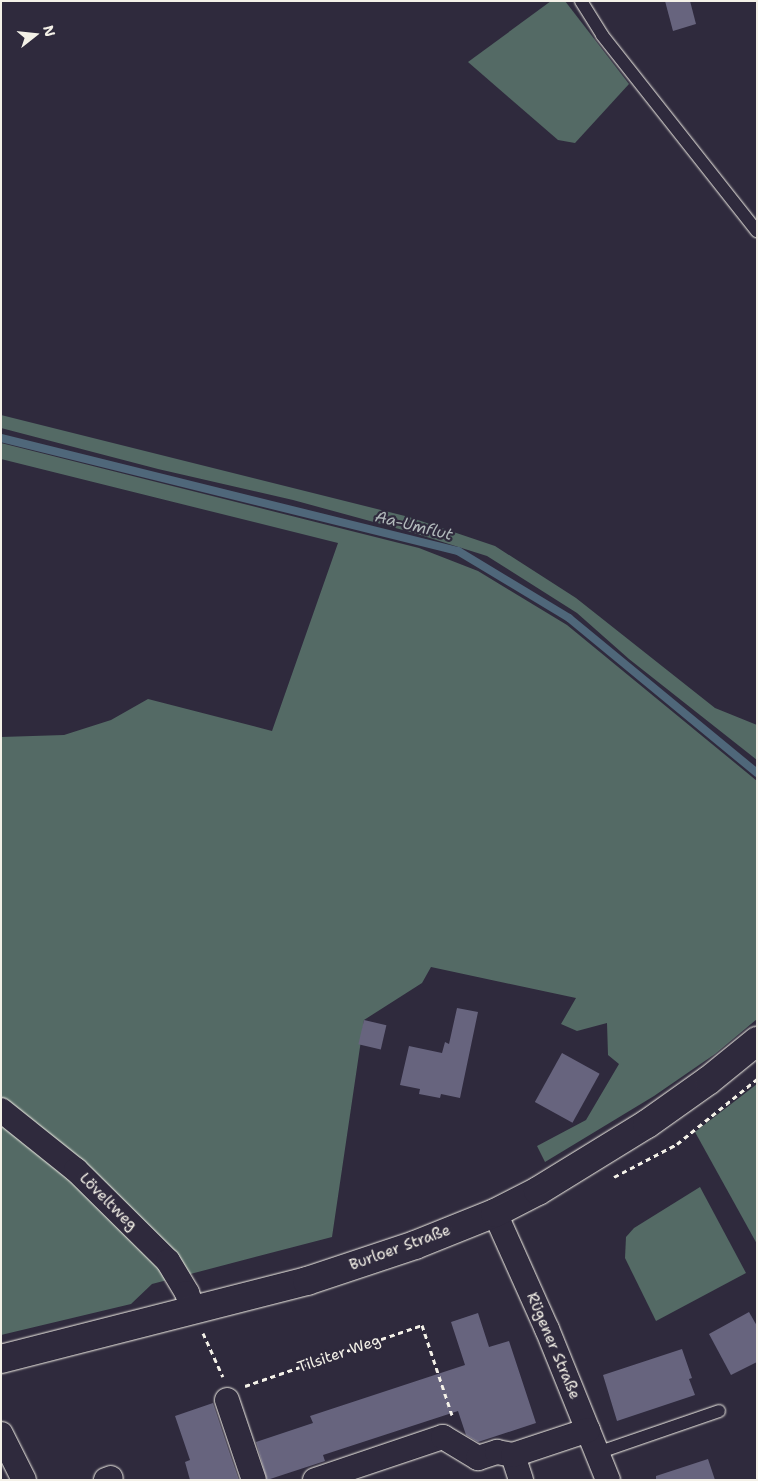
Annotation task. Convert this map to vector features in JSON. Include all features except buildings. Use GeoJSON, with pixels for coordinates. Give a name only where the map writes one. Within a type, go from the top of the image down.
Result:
{"type":"FeatureCollection","features":[{"type":"Feature","properties":{"kind":"main road","name":"Burloer Straße"},"geometry":{"type":"LineString","coordinates":[[1,1360],[307,1281],[415,1245],[496,1213],[546,1186],[647,1124],[709,1080],[757,1041]]}},
{"type":"Feature","properties":{"kind":"street","name":"Löveltweg"},"geometry":{"type":"LineString","coordinates":[[1,1110],[76,1170],[168,1262],[187,1293],[194,1311]]}},
{"type":"Feature","properties":{"kind":"street","name":"Rügener Straße"},"geometry":{"type":"LineString","coordinates":[[496,1213],[608,1480]]}},
{"type":"Feature","properties":{"kind":"street"},"geometry":{"type":"LineString","coordinates":[[228,1396],[254,1480]]}},
{"type":"Feature","properties":{"kind":"street"},"geometry":{"type":"LineString","coordinates":[[315,1480],[443,1437],[478,1458],[497,1452],[512,1455],[588,1430]]}},
{"type":"Feature","properties":{"kind":"street"},"geometry":{"type":"LineString","coordinates":[[1,1434],[24,1480]]}},
{"type":"Feature","properties":{"kind":"street"},"geometry":{"type":"LineString","coordinates":[[512,1455],[521,1480]]}},
{"type":"Feature","properties":{"kind":"lane"},"geometry":{"type":"LineString","coordinates":[[581,1],[602,34],[757,232]]}},
{"type":"Feature","properties":{"kind":"lane"},"geometry":{"type":"LineString","coordinates":[[597,1453],[719,1411]]}},
{"type":"Feature","properties":{"kind":"path"},"geometry":{"type":"LineString","coordinates":[[194,1311],[228,1396]]}},
{"type":"Feature","properties":{"kind":"path","name":"Tilsiter Weg"},"geometry":{"type":"LineString","coordinates":[[228,1396],[422,1325],[453,1420],[443,1437]]}},
{"type":"Feature","properties":{"kind":"green space"},"geometry":{"type":"Polygon","coordinates":[[[551,1],[565,1],[629,84],[575,143],[558,140],[468,62],[551,1]]]}},
{"type":"Feature","properties":{"kind":"green space"},"geometry":{"type":"Polygon","coordinates":[[[1,415],[409,517],[495,546],[576,598],[715,708],[757,725],[757,760],[629,659],[577,613],[487,556],[414,533],[293,500],[158,469],[1,428],[1,415]]]}},
{"type":"Feature","properties":{"kind":"green space"},"geometry":{"type":"Polygon","coordinates":[[[1,443],[419,548],[478,571],[567,625],[757,781],[757,1019],[715,1054],[654,1096],[545,1162],[537,1146],[586,1120],[619,1064],[608,1055],[607,1023],[577,1031],[561,1024],[576,998],[431,967],[422,983],[364,1020],[332,1237],[152,1284],[131,1304],[1,1335],[1,737],[64,735],[111,720],[148,699],[272,731],[338,543],[1,459],[1,443]]]}},
{"type":"Feature","properties":{"kind":"green space"},"geometry":{"type":"Polygon","coordinates":[[[757,1084],[757,1244],[695,1132],[757,1084]]]}},
{"type":"Feature","properties":{"kind":"green space"},"geometry":{"type":"Polygon","coordinates":[[[700,1187],[746,1273],[656,1321],[625,1258],[626,1237],[634,1228],[700,1187]]]}},
{"type":"Feature","properties":{"kind":"waterway","name":"Aa-Umflut"},"geometry":{"type":"LineString","coordinates":[[1,438],[458,551],[569,618],[757,773]]}}]}
